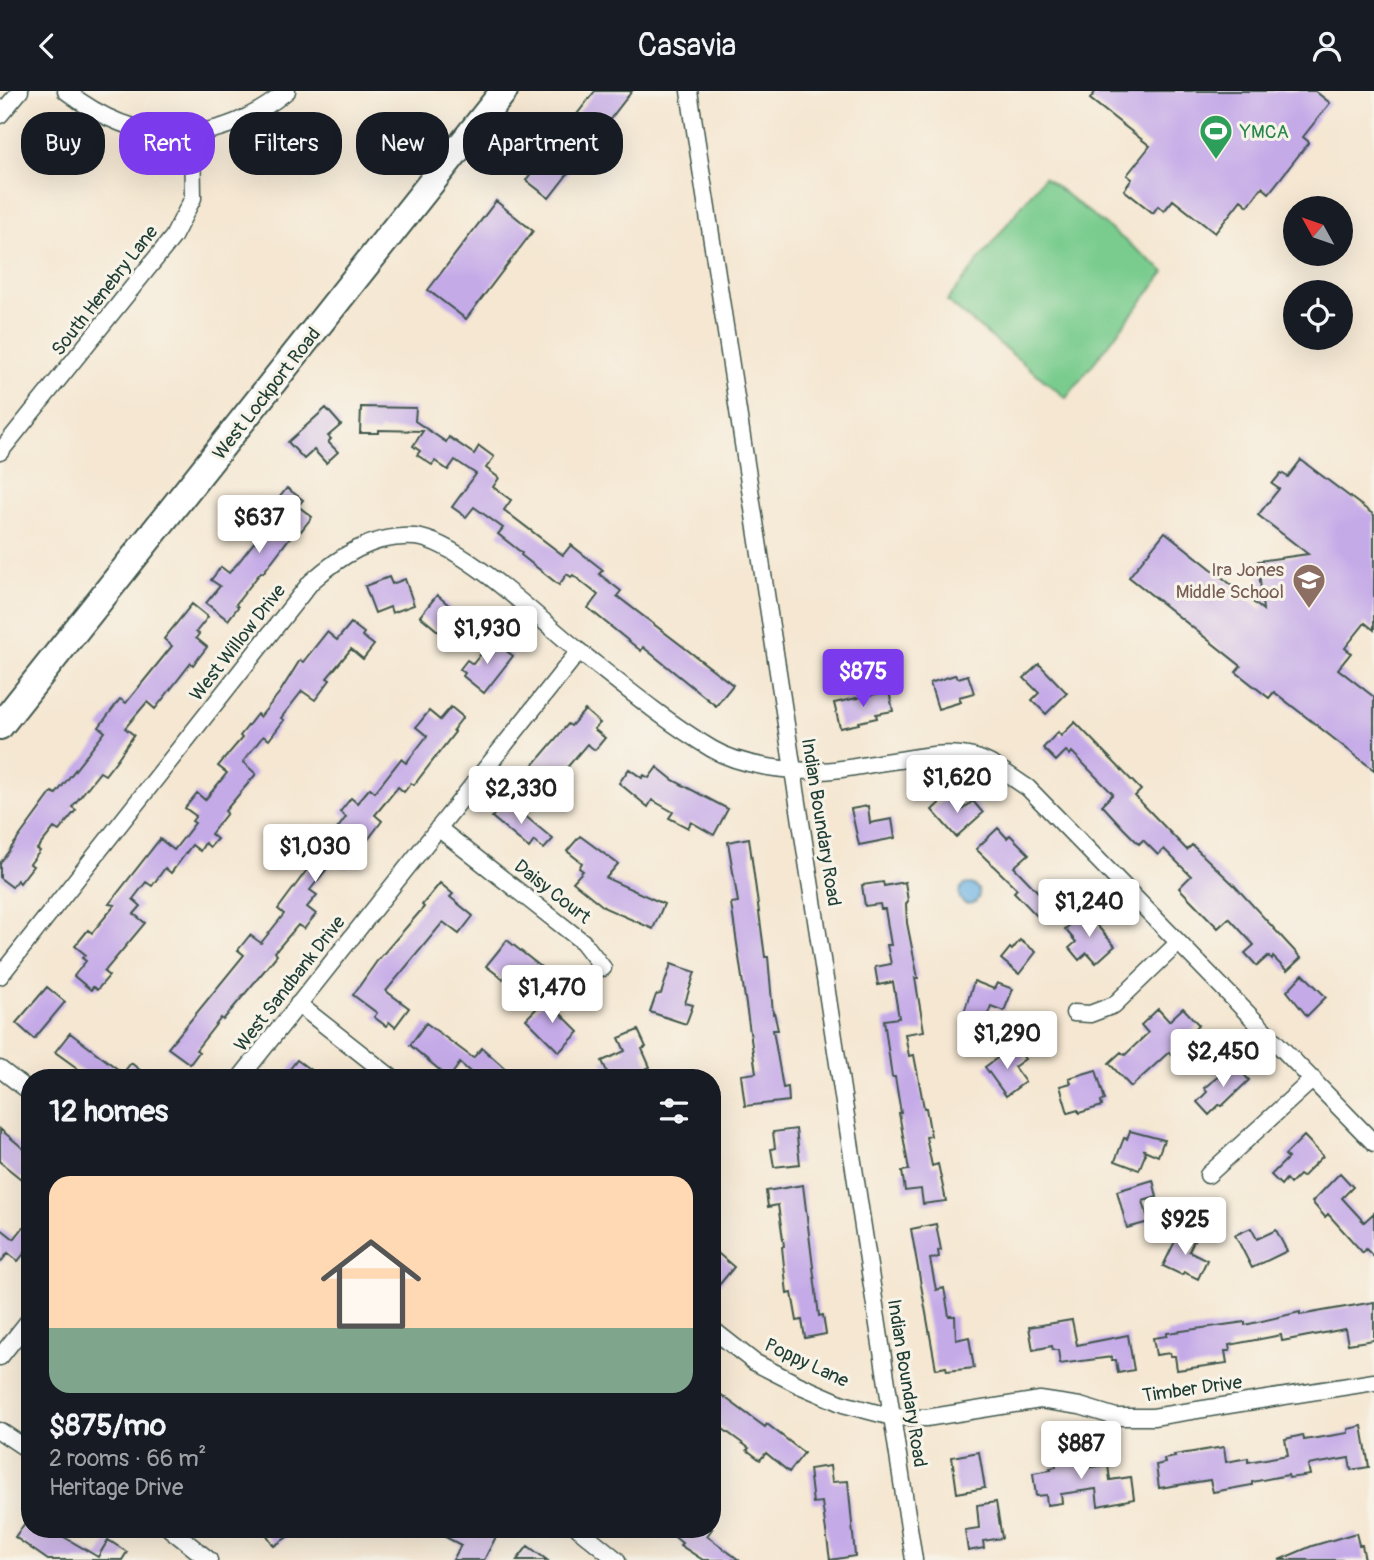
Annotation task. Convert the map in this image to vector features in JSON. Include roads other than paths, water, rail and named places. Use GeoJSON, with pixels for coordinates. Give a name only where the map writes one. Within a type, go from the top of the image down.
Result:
{"type":"FeatureCollection","features":[{"type":"Feature","properties":{"kind":"main road","name":"West Lockport Road"},"geometry":{"type":"LineString","coordinates":[[0,726],[504,91]]}},
{"type":"Feature","properties":{"kind":"street"},"geometry":{"type":"LineString","coordinates":[[0,115],[20,91]]}},
{"type":"Feature","properties":{"kind":"street"},"geometry":{"type":"LineString","coordinates":[[66,91],[88,109],[119,124]]}},
{"type":"Feature","properties":{"kind":"street"},"geometry":{"type":"LineString","coordinates":[[215,128],[236,123],[254,114],[287,91]]}},
{"type":"Feature","properties":{"kind":"street","name":"Indian Boundary Road"},"geometry":{"type":"LineString","coordinates":[[689,91],[914,1560]]}},
{"type":"Feature","properties":{"kind":"street","name":"South Henebry Lane"},"geometry":{"type":"LineString","coordinates":[[0,452],[173,237],[193,198],[193,175]]}},
{"type":"Feature","properties":{"kind":"street","name":"West Willow Drive"},"geometry":{"type":"LineString","coordinates":[[0,976],[311,582],[335,561],[359,547],[389,538],[416,537],[447,548],[475,566],[579,651],[691,736],[725,757],[793,769],[822,771],[944,753],[974,757],[1002,771],[1028,788],[1374,1143]]}},
{"type":"Feature","properties":{"kind":"street","name":"West Sandbank Drive"},"geometry":{"type":"LineString","coordinates":[[247,1069],[579,651]]}},
{"type":"Feature","properties":{"kind":"street","name":"Daisy Court"},"geometry":{"type":"LineString","coordinates":[[438,828],[583,942],[603,968]]}},
{"type":"Feature","properties":{"kind":"street"},"geometry":{"type":"LineString","coordinates":[[1074,1013],[1090,1014],[1114,1005],[1178,943]]}},
{"type":"Feature","properties":{"kind":"street"},"geometry":{"type":"LineString","coordinates":[[298,1005],[380,1069]]}},
{"type":"Feature","properties":{"kind":"street"},"geometry":{"type":"LineString","coordinates":[[0,1069],[21,1085]]}},
{"type":"Feature","properties":{"kind":"street"},"geometry":{"type":"LineString","coordinates":[[1208,1175],[1313,1079]]}},
{"type":"Feature","properties":{"kind":"street"},"geometry":{"type":"LineString","coordinates":[[0,1357],[21,1330]]}},
{"type":"Feature","properties":{"kind":"street","name":"Poppy Lane"},"geometry":{"type":"LineString","coordinates":[[721,1336],[754,1362],[799,1385],[843,1403],[892,1417]]}},
{"type":"Feature","properties":{"kind":"street","name":"Timber Drive"},"geometry":{"type":"LineString","coordinates":[[892,1417],[926,1418],[1040,1400],[1080,1406],[1116,1417],[1153,1417],[1374,1382]]}},
{"type":"Feature","properties":{"kind":"street"},"geometry":{"type":"LineString","coordinates":[[0,1431],[21,1445]]}},
{"type":"Feature","properties":{"kind":"street"},"geometry":{"type":"LineString","coordinates":[[181,1538],[209,1560]]}},
{"type":"Feature","properties":{"kind":"street"},"geometry":{"type":"LineString","coordinates":[[590,1538],[617,1560]]}},
{"type":"Feature","properties":{"kind":"water"},"geometry":{"type":"Polygon","coordinates":[[[965,884],[973,884],[979,894],[973,904],[965,904],[959,898],[959,890],[965,884]]]}},
{"type":"Feature","properties":{"kind":"place","name":"YMCA"},"geometry":{"type":"Point","coordinates":[1216,161]}},
{"type":"Feature","properties":{"kind":"place","name":"Ira Jones Middle School"},"geometry":{"type":"Point","coordinates":[1309,610]}}]}
